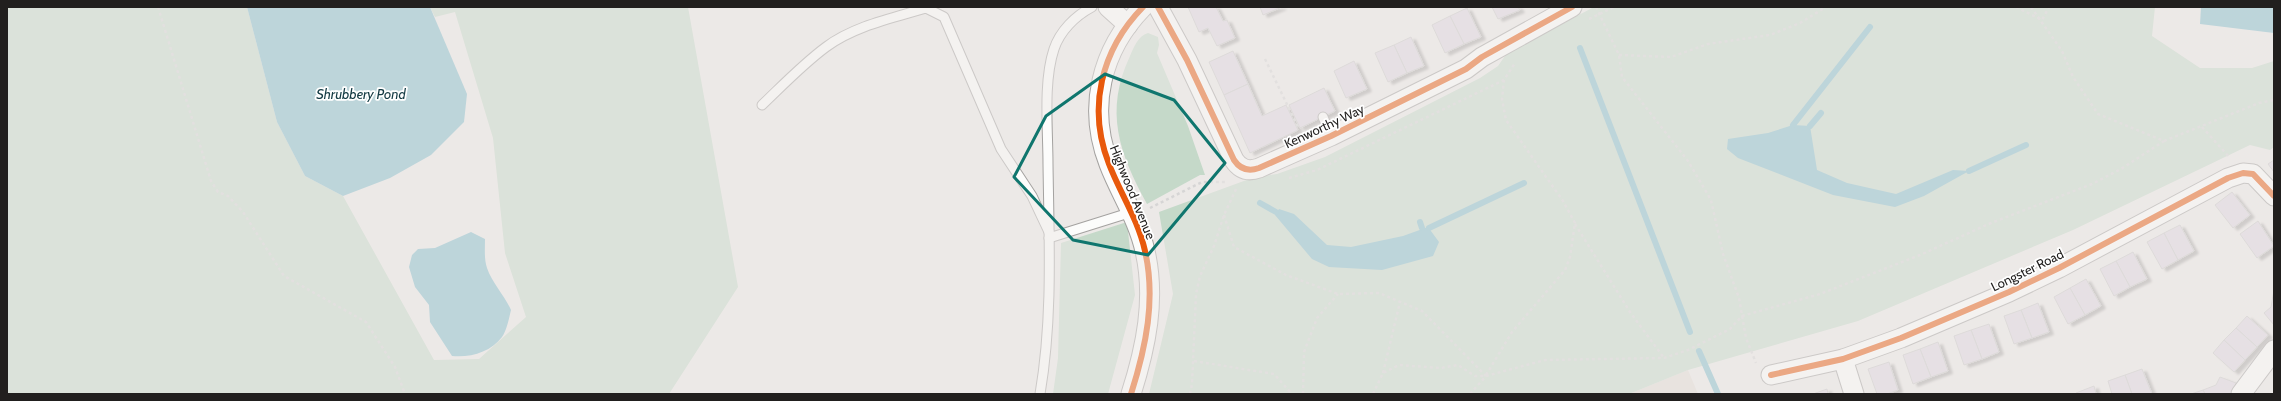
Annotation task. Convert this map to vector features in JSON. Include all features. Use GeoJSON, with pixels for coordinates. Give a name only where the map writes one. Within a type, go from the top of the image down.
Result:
{"type":"FeatureCollection","features":[{"type":"Feature","properties":{"kind":"street"},"geometry":{"type":"LineString","coordinates":[[1108,7],[1128,25]]}},
{"type":"Feature","properties":{"kind":"street","name":"Highwood Avenue"},"geometry":{"type":"LineString","coordinates":[[1130,394],[1143,350],[1151,295],[1145,250],[1133,214],[1109,164],[1100,134],[1098,118],[1102,82],[1114,50],[1128,25],[1143,7]]}},
{"type":"Feature","properties":{"kind":"street"},"geometry":{"type":"LineString","coordinates":[[1158,7],[1187,60],[1240,175]]}},
{"type":"Feature","properties":{"kind":"street","name":"Kenworthy Way"},"geometry":{"type":"LineString","coordinates":[[1240,175],[1332,136],[1466,69],[1482,57],[1572,7]]}},
{"type":"Feature","properties":{"kind":"street","name":"Longster Road"},"geometry":{"type":"LineString","coordinates":[[1771,376],[1843,360],[1901,338],[2009,292],[2060,268],[2228,178],[2244,173],[2253,174],[2274,196]]}},
{"type":"Feature","properties":{"kind":"street"},"geometry":{"type":"LineString","coordinates":[[2241,394],[2274,350]]}},
{"type":"Feature","properties":{"kind":"street"},"geometry":{"type":"LineString","coordinates":[[1843,360],[1854,394]]}},
{"type":"Feature","properties":{"kind":"lane"},"geometry":{"type":"LineString","coordinates":[[1040,394],[1046,359],[1049,235],[1049,93],[1051,60],[1058,39],[1065,29],[1079,15],[1092,7]]}},
{"type":"Feature","properties":{"kind":"lane"},"geometry":{"type":"LineString","coordinates":[[762,105],[799,69],[827,46],[853,32],[926,8],[944,18],[1001,149],[1032,196],[1049,235]]}},
{"type":"Feature","properties":{"kind":"lane"},"geometry":{"type":"LineString","coordinates":[[1323,117],[1332,136]]}},
{"type":"Feature","properties":{"kind":"lane"},"geometry":{"type":"LineString","coordinates":[[1049,235],[1133,214]]}},
{"type":"Feature","properties":{"kind":"path"},"geometry":{"type":"LineString","coordinates":[[158,7],[211,181],[218,192],[228,196],[243,212],[284,276],[309,292],[350,311],[366,322],[395,367],[406,394]]}},
{"type":"Feature","properties":{"kind":"path"},"geometry":{"type":"LineString","coordinates":[[1596,7],[1619,54],[1622,77],[1688,161],[1711,200],[1723,254],[1739,298],[1746,338],[1762,378],[1771,376]]}},
{"type":"Feature","properties":{"kind":"path"},"geometry":{"type":"LineString","coordinates":[[1619,54],[1671,56],[1708,44],[1770,35],[1800,23],[1826,7]]}},
{"type":"Feature","properties":{"kind":"path"},"geometry":{"type":"LineString","coordinates":[[2016,7],[2042,20]]}},
{"type":"Feature","properties":{"kind":"path"},"geometry":{"type":"LineString","coordinates":[[2031,7],[2042,20],[2062,51],[2073,77],[2098,114],[2164,141]]}},
{"type":"Feature","properties":{"kind":"path"},"geometry":{"type":"LineString","coordinates":[[2042,20],[2049,7]]}},
{"type":"Feature","properties":{"kind":"path"},"geometry":{"type":"LineString","coordinates":[[1264,59],[1307,146]]}},
{"type":"Feature","properties":{"kind":"path"},"geometry":{"type":"LineString","coordinates":[[1504,80],[1502,100],[1506,120],[1563,201],[1630,312],[1664,358]]}},
{"type":"Feature","properties":{"kind":"path"},"geometry":{"type":"LineString","coordinates":[[1383,374],[1399,365],[1441,368],[1458,365],[1475,376],[1486,376],[1545,360],[1664,358],[1705,343],[1730,329],[1742,316],[1820,294],[1920,255],[1991,224],[2092,184],[2121,169],[2164,141],[2192,128],[2202,127],[2259,103],[2274,100]]}},
{"type":"Feature","properties":{"kind":"path"},"geometry":{"type":"LineString","coordinates":[[2202,127],[2216,141]]}},
{"type":"Feature","properties":{"kind":"path"},"geometry":{"type":"LineString","coordinates":[[1133,214],[1202,182],[1240,175]]}},
{"type":"Feature","properties":{"kind":"path"},"geometry":{"type":"LineString","coordinates":[[1190,394],[1194,361],[1196,294],[1200,276],[1214,246],[1224,215],[1240,175]]}},
{"type":"Feature","properties":{"kind":"path"},"geometry":{"type":"LineString","coordinates":[[1224,215],[1234,247],[1286,275],[1338,294],[1379,293],[1422,311],[1486,376]]}},
{"type":"Feature","properties":{"kind":"path"},"geometry":{"type":"LineString","coordinates":[[1470,394],[1486,376],[1512,332],[1565,270],[1575,223]]}},
{"type":"Feature","properties":{"kind":"path"},"geometry":{"type":"LineString","coordinates":[[1303,394],[1304,352],[1317,318],[1338,294]]}},
{"type":"Feature","properties":{"kind":"path"},"geometry":{"type":"LineString","coordinates":[[1373,394],[1383,374],[1400,302]]}},
{"type":"Feature","properties":{"kind":"path"},"geometry":{"type":"LineString","coordinates":[[1194,361],[1274,374],[1292,394]]}},
{"type":"Feature","properties":{"kind":"highlighted area"},"geometry":{"type":"Polygon","coordinates":[[[1105,74],[1174,100],[1225,163],[1148,255],[1073,240],[1014,177],[1046,116],[1105,74]]]}},
{"type":"Feature","properties":{"kind":"shaded area"},"geometry":{"type":"Polygon","coordinates":[[[1688,370],[1698,394],[1629,394],[1688,370]]]}},
{"type":"Feature","properties":{"kind":"green space"},"geometry":{"type":"Polygon","coordinates":[[[7,7],[247,7],[277,122],[305,176],[343,196],[434,360],[479,359],[526,317],[505,253],[493,138],[455,12],[435,17],[430,7],[688,7],[738,287],[669,394],[7,394],[7,7]]]}},
{"type":"Feature","properties":{"kind":"green space"},"geometry":{"type":"Polygon","coordinates":[[[1594,7],[2155,7],[2152,36],[2200,68],[2252,68],[2274,61],[2274,147],[2270,150],[2250,145],[2073,230],[1858,321],[1688,370],[1629,394],[1149,394],[1173,294],[1159,212],[1252,178],[1277,174],[1325,157],[1480,78],[1498,66],[1507,53],[1594,7]]]}},
{"type":"Feature","properties":{"kind":"green space"},"geometry":{"type":"Polygon","coordinates":[[[1148,33],[1158,37],[1159,45],[1157,53],[1188,126],[1205,175],[1200,175],[1147,204],[1137,185],[1122,149],[1118,132],[1117,114],[1118,95],[1122,76],[1137,42],[1148,33]]]}},
{"type":"Feature","properties":{"kind":"green space"},"geometry":{"type":"Polygon","coordinates":[[[1127,222],[1135,295],[1108,394],[1053,394],[1058,358],[1061,243],[1127,222]]]}},
{"type":"Feature","properties":{"kind":"water","name":"Shrubbery Pond"},"geometry":{"type":"Polygon","coordinates":[[[247,7],[430,7],[467,94],[464,122],[431,155],[390,178],[343,196],[305,176],[277,122],[247,7]]]}},
{"type":"Feature","properties":{"kind":"water"},"geometry":{"type":"Polygon","coordinates":[[[2201,7],[2274,7],[2274,33],[2200,24],[2201,7]]]}},
{"type":"Feature","properties":{"kind":"water"},"geometry":{"type":"Polygon","coordinates":[[[1793,125],[1810,126],[1817,170],[1847,183],[1896,194],[1953,170],[1969,171],[1924,196],[1895,207],[1833,195],[1738,158],[1727,149],[1728,139],[1768,133],[1793,125]]]}},
{"type":"Feature","properties":{"kind":"water"},"geometry":{"type":"Polygon","coordinates":[[[1279,209],[1294,214],[1327,245],[1351,247],[1403,236],[1428,227],[1439,242],[1433,256],[1382,270],[1329,267],[1312,259],[1275,215],[1279,209]]]}},
{"type":"Feature","properties":{"kind":"water"},"geometry":{"type":"Polygon","coordinates":[[[471,232],[485,239],[485,258],[487,268],[511,310],[504,334],[492,347],[473,355],[452,356],[430,322],[429,305],[415,287],[409,267],[412,255],[418,249],[435,248],[471,232]]]}},
{"type":"Feature","properties":{"kind":"building"},"geometry":{"type":"Polygon","coordinates":[[[1188,7],[1216,7],[1223,21],[1227,20],[1235,38],[1217,46],[1208,28],[1199,32],[1188,7]]]}},
{"type":"Feature","properties":{"kind":"building"},"geometry":{"type":"Polygon","coordinates":[[[1260,7],[1282,7],[1263,15],[1260,7]]]}},
{"type":"Feature","properties":{"kind":"building"},"geometry":{"type":"Polygon","coordinates":[[[1492,7],[1518,7],[1520,10],[1498,19],[1492,7]]]}},
{"type":"Feature","properties":{"kind":"building"},"geometry":{"type":"Polygon","coordinates":[[[1467,8],[1481,37],[1464,44],[1450,16],[1467,8]]]}},
{"type":"Feature","properties":{"kind":"building"},"geometry":{"type":"Polygon","coordinates":[[[1450,16],[1464,44],[1445,53],[1432,25],[1450,16]]]}},
{"type":"Feature","properties":{"kind":"building"},"geometry":{"type":"Polygon","coordinates":[[[1411,37],[1424,66],[1407,73],[1394,45],[1411,37]]]}},
{"type":"Feature","properties":{"kind":"building"},"geometry":{"type":"Polygon","coordinates":[[[1394,45],[1407,73],[1388,82],[1375,53],[1394,45]]]}},
{"type":"Feature","properties":{"kind":"building"},"geometry":{"type":"Polygon","coordinates":[[[1233,51],[1248,84],[1224,95],[1209,62],[1233,51]]]}},
{"type":"Feature","properties":{"kind":"building"},"geometry":{"type":"Polygon","coordinates":[[[1354,61],[1367,89],[1346,98],[1334,71],[1354,61]]]}},
{"type":"Feature","properties":{"kind":"building"},"geometry":{"type":"Polygon","coordinates":[[[1248,84],[1262,116],[1286,105],[1298,130],[1250,153],[1224,95],[1248,84]]]}},
{"type":"Feature","properties":{"kind":"building"},"geometry":{"type":"Polygon","coordinates":[[[1324,88],[1335,111],[1300,128],[1289,105],[1324,88]]]}},
{"type":"Feature","properties":{"kind":"building"},"geometry":{"type":"Polygon","coordinates":[[[2274,160],[2274,172],[2268,164],[2274,160]]]}},
{"type":"Feature","properties":{"kind":"building"},"geometry":{"type":"Polygon","coordinates":[[[2232,192],[2250,215],[2233,228],[2215,205],[2232,192]]]}},
{"type":"Feature","properties":{"kind":"building"},"geometry":{"type":"Polygon","coordinates":[[[2258,221],[2274,246],[2257,258],[2240,234],[2258,221]]]}},
{"type":"Feature","properties":{"kind":"building"},"geometry":{"type":"Polygon","coordinates":[[[2180,225],[2194,251],[2178,260],[2164,233],[2180,225]]]}},
{"type":"Feature","properties":{"kind":"building"},"geometry":{"type":"Polygon","coordinates":[[[2164,233],[2178,260],[2162,269],[2147,242],[2164,233]]]}},
{"type":"Feature","properties":{"kind":"building"},"geometry":{"type":"Polygon","coordinates":[[[2133,252],[2147,279],[2130,287],[2116,261],[2133,252]]]}},
{"type":"Feature","properties":{"kind":"building"},"geometry":{"type":"Polygon","coordinates":[[[2116,261],[2130,287],[2114,296],[2100,269],[2116,261]]]}},
{"type":"Feature","properties":{"kind":"building"},"geometry":{"type":"Polygon","coordinates":[[[2086,279],[2101,306],[2085,315],[2070,288],[2086,279]]]}},
{"type":"Feature","properties":{"kind":"building"},"geometry":{"type":"Polygon","coordinates":[[[2070,288],[2085,315],[2068,324],[2054,297],[2070,288]]]}},
{"type":"Feature","properties":{"kind":"building"},"geometry":{"type":"Polygon","coordinates":[[[2274,290],[2274,325],[2264,313],[2271,307],[2274,290]]]}},
{"type":"Feature","properties":{"kind":"building"},"geometry":{"type":"Polygon","coordinates":[[[2038,303],[2049,332],[2032,338],[2021,310],[2038,303]]]}},
{"type":"Feature","properties":{"kind":"building"},"geometry":{"type":"Polygon","coordinates":[[[2021,310],[2032,338],[2014,344],[2004,316],[2021,310]]]}},
{"type":"Feature","properties":{"kind":"building"},"geometry":{"type":"Polygon","coordinates":[[[2247,316],[2268,335],[2257,347],[2236,328],[2247,316]]]}},
{"type":"Feature","properties":{"kind":"building"},"geometry":{"type":"Polygon","coordinates":[[[1989,324],[1999,352],[1982,359],[1971,330],[1989,324]]]}},
{"type":"Feature","properties":{"kind":"building"},"geometry":{"type":"Polygon","coordinates":[[[2236,328],[2257,347],[2245,360],[2224,340],[2236,328]]]}},
{"type":"Feature","properties":{"kind":"building"},"geometry":{"type":"Polygon","coordinates":[[[1971,330],[1982,359],[1964,365],[1954,336],[1971,330]]]}},
{"type":"Feature","properties":{"kind":"building"},"geometry":{"type":"Polygon","coordinates":[[[2224,340],[2245,360],[2234,372],[2213,353],[2224,340]]]}},
{"type":"Feature","properties":{"kind":"building"},"geometry":{"type":"Polygon","coordinates":[[[1938,342],[1948,371],[1931,377],[1920,349],[1938,342]]]}},
{"type":"Feature","properties":{"kind":"building"},"geometry":{"type":"Polygon","coordinates":[[[1920,349],[1931,377],[1913,384],[1903,355],[1920,349]]]}},
{"type":"Feature","properties":{"kind":"building"},"geometry":{"type":"Polygon","coordinates":[[[1889,362],[1898,390],[1887,394],[1877,394],[1868,369],[1889,362]]]}},
{"type":"Feature","properties":{"kind":"building"},"geometry":{"type":"Polygon","coordinates":[[[2142,369],[2152,394],[2132,394],[2125,375],[2142,369]]]}},
{"type":"Feature","properties":{"kind":"building"},"geometry":{"type":"Polygon","coordinates":[[[2125,375],[2132,394],[2112,394],[2108,381],[2125,375]]]}},
{"type":"Feature","properties":{"kind":"building"},"geometry":{"type":"Polygon","coordinates":[[[2220,377],[2236,383],[2232,394],[2205,394],[2203,390],[2216,385],[2220,377]]]}},
{"type":"Feature","properties":{"kind":"building"},"geometry":{"type":"Polygon","coordinates":[[[2094,386],[2096,394],[2076,393],[2094,386]]]}},
{"type":"Feature","properties":{"kind":"building"},"geometry":{"type":"Polygon","coordinates":[[[1827,389],[1828,394],[1813,394],[1827,389]]]}},
{"type":"Feature","properties":{"kind":"building"},"geometry":{"type":"Polygon","coordinates":[[[2203,390],[2205,394],[2191,394],[2203,390]]]}},
{"type":"Feature","properties":{"kind":"waterway"},"geometry":{"type":"LineString","coordinates":[[1793,125],[1870,27]]}},
{"type":"Feature","properties":{"kind":"waterway"},"geometry":{"type":"LineString","coordinates":[[1580,48],[1690,332]]}},
{"type":"Feature","properties":{"kind":"waterway"},"geometry":{"type":"LineString","coordinates":[[1810,126],[1821,113]]}},
{"type":"Feature","properties":{"kind":"waterway"},"geometry":{"type":"LineString","coordinates":[[1969,171],[2026,145]]}},
{"type":"Feature","properties":{"kind":"waterway"},"geometry":{"type":"LineString","coordinates":[[1429,228],[1524,183]]}},
{"type":"Feature","properties":{"kind":"waterway"},"geometry":{"type":"LineString","coordinates":[[1260,203],[1276,212]]}},
{"type":"Feature","properties":{"kind":"waterway"},"geometry":{"type":"LineString","coordinates":[[1420,222],[1422,228]]}},
{"type":"Feature","properties":{"kind":"waterway"},"geometry":{"type":"LineString","coordinates":[[1699,351],[1718,394]]}},
{"type":"Feature","properties":{"kind":"cycle path"},"geometry":{"type":"LineString","coordinates":[[1131,394],[1145,341],[1148,323],[1150,287],[1142,239],[1113,175],[1102,143],[1099,122],[1099,101],[1102,81],[1108,61],[1117,42],[1143,7]]}},
{"type":"Feature","properties":{"kind":"cycle path"},"geometry":{"type":"LineString","coordinates":[[1158,7],[1187,60],[1234,160],[1239,166],[1248,170],[1259,168],[1331,136],[1466,69],[1482,57],[1572,7]]}},
{"type":"Feature","properties":{"kind":"cycle path"},"geometry":{"type":"LineString","coordinates":[[1771,375],[1843,359],[1901,338],[2009,292],[2059,268],[2228,178],[2243,173],[2253,174],[2274,196]]}}]}
